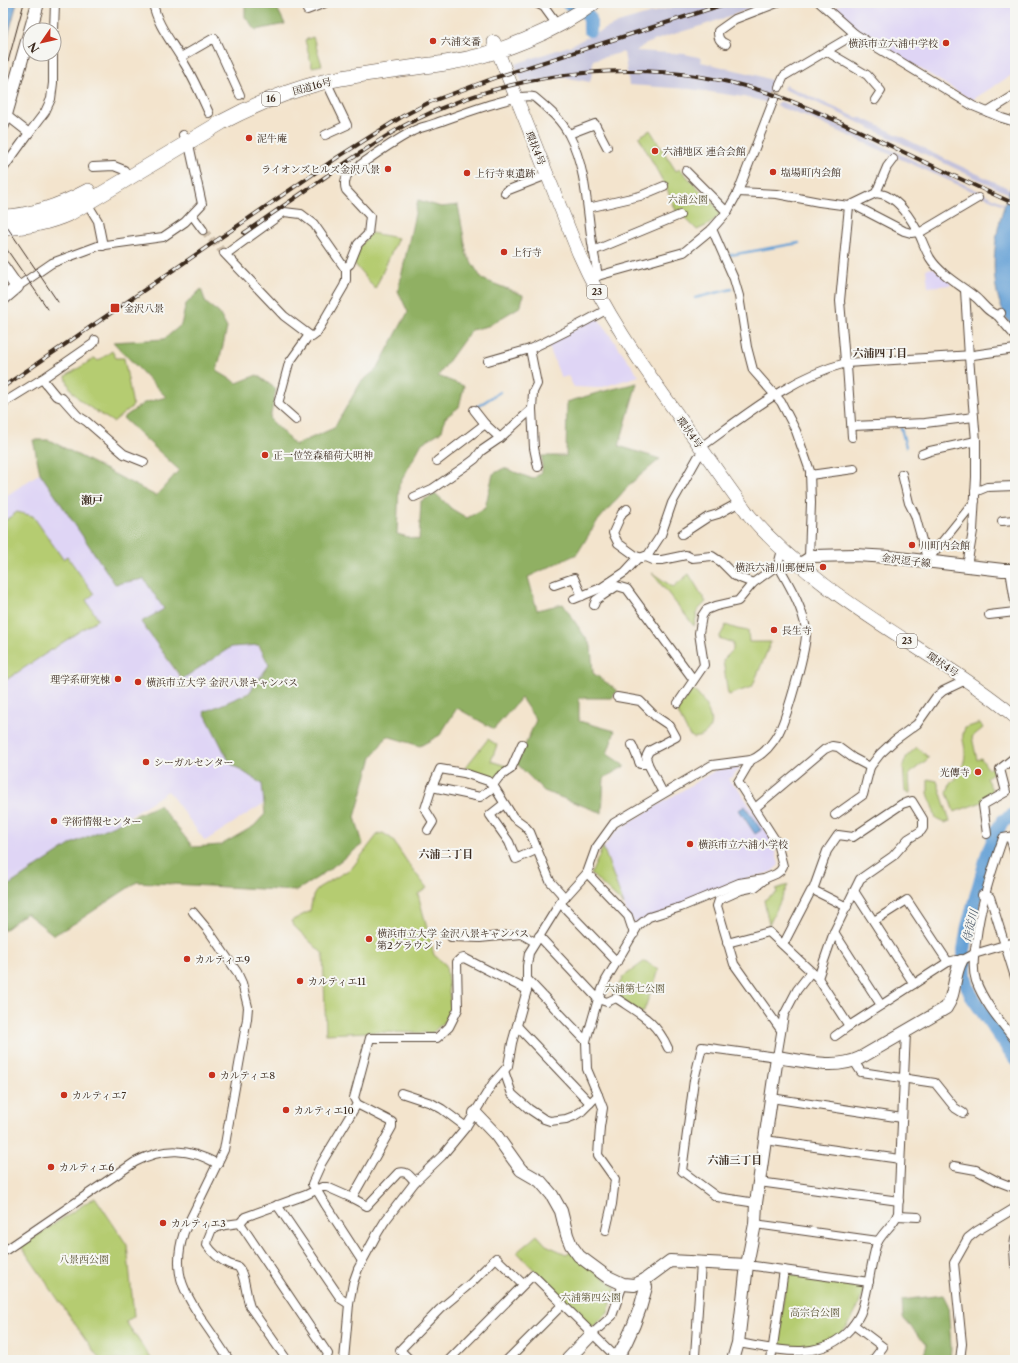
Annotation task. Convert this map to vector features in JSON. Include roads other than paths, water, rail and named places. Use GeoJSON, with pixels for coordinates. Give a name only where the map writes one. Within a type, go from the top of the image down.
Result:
{"type":"FeatureCollection","features":[{"type":"Feature","properties":{"kind":"highway","name":"国道16号"},"geometry":{"type":"LineString","coordinates":[[3,228],[28,226],[45,222],[70,213],[185,139],[230,108],[275,88],[305,78],[358,66],[496,46],[538,34],[554,21],[581,7]]}},
{"type":"Feature","properties":{"kind":"highway","name":"国道16号"},"geometry":{"type":"LineString","coordinates":[[3,217],[36,212],[54,207],[73,199],[124,170],[185,139],[250,108],[293,91],[359,75],[452,62],[479,56],[496,46]]}},
{"type":"Feature","properties":{"kind":"main road","name":"環状4号"},"geometry":{"type":"LineString","coordinates":[[496,46],[547,175],[594,277],[606,310],[631,349],[740,502],[761,529],[782,550],[804,561],[836,593],[966,680],[1015,717]]}},
{"type":"Feature","properties":{"kind":"street"},"geometry":{"type":"LineString","coordinates":[[29,133],[4,120],[38,3]]}},
{"type":"Feature","properties":{"kind":"street"},"geometry":{"type":"LineString","coordinates":[[54,22],[55,3]]}},
{"type":"Feature","properties":{"kind":"street"},"geometry":{"type":"LineString","coordinates":[[153,3],[155,14],[162,29],[181,57],[196,84],[209,113]]}},
{"type":"Feature","properties":{"kind":"street"},"geometry":{"type":"LineString","coordinates":[[308,10],[325,3]]}},
{"type":"Feature","properties":{"kind":"street"},"geometry":{"type":"LineString","coordinates":[[536,3],[544,7],[554,21]]}},
{"type":"Feature","properties":{"kind":"street"},"geometry":{"type":"LineString","coordinates":[[726,44],[721,42],[718,37],[718,31],[735,19],[777,3]]}},
{"type":"Feature","properties":{"kind":"street"},"geometry":{"type":"LineString","coordinates":[[820,3],[855,34],[973,106],[1015,122]]}},
{"type":"Feature","properties":{"kind":"street"},"geometry":{"type":"LineString","coordinates":[[779,87],[784,76],[855,34]]}},
{"type":"Feature","properties":{"kind":"street"},"geometry":{"type":"LineString","coordinates":[[181,57],[214,38],[240,95]]}},
{"type":"Feature","properties":{"kind":"street"},"geometry":{"type":"LineString","coordinates":[[826,51],[867,75],[881,91],[875,100]]}},
{"type":"Feature","properties":{"kind":"street"},"geometry":{"type":"LineString","coordinates":[[3,169],[45,112],[51,100],[53,62]]}},
{"type":"Feature","properties":{"kind":"street"},"geometry":{"type":"LineString","coordinates":[[325,135],[347,125],[326,82]]}},
{"type":"Feature","properties":{"kind":"street"},"geometry":{"type":"LineString","coordinates":[[988,112],[1015,95]]}},
{"type":"Feature","properties":{"kind":"street"},"geometry":{"type":"LineString","coordinates":[[345,268],[350,264],[358,244],[368,234],[370,216],[346,190],[346,176],[348,173],[397,140],[415,130],[458,115],[516,98],[530,96],[534,97],[553,114],[569,134],[579,162],[588,208],[594,251],[594,277],[684,252],[712,229],[727,212],[738,192],[774,99]]}},
{"type":"Feature","properties":{"kind":"street"},"geometry":{"type":"LineString","coordinates":[[569,134],[594,124],[607,147]]}},
{"type":"Feature","properties":{"kind":"street"},"geometry":{"type":"LineString","coordinates":[[3,299],[17,287],[52,263],[98,246],[163,237],[185,222],[202,204],[190,149],[185,139]]}},
{"type":"Feature","properties":{"kind":"street"},"geometry":{"type":"LineString","coordinates":[[876,193],[886,167],[893,159]]}},
{"type":"Feature","properties":{"kind":"street"},"geometry":{"type":"LineString","coordinates":[[93,167],[114,166],[124,170]]}},
{"type":"Feature","properties":{"kind":"street"},"geometry":{"type":"LineString","coordinates":[[686,171],[727,212]]}},
{"type":"Feature","properties":{"kind":"street"},"geometry":{"type":"LineString","coordinates":[[505,193],[506,191],[547,175]]}},
{"type":"Feature","properties":{"kind":"street"},"geometry":{"type":"LineString","coordinates":[[588,208],[640,196],[664,186]]}},
{"type":"Feature","properties":{"kind":"street"},"geometry":{"type":"LineString","coordinates":[[738,192],[777,194],[819,202],[851,205],[911,233],[918,233],[978,198]]}},
{"type":"Feature","properties":{"kind":"street"},"geometry":{"type":"LineString","coordinates":[[851,205],[876,193],[886,195],[896,202],[908,216],[930,259],[951,280],[974,296],[993,314],[999,314],[1015,336]]}},
{"type":"Feature","properties":{"kind":"street"},"geometry":{"type":"LineString","coordinates":[[87,203],[98,221],[103,246]]}},
{"type":"Feature","properties":{"kind":"street"},"geometry":{"type":"LineString","coordinates":[[851,205],[840,301],[852,437]]}},
{"type":"Feature","properties":{"kind":"street"},"geometry":{"type":"LineString","coordinates":[[284,212],[300,214],[314,224],[345,268],[346,280],[344,286],[316,334],[312,337],[284,316],[225,254],[284,212]]}},
{"type":"Feature","properties":{"kind":"street"},"geometry":{"type":"LineString","coordinates":[[192,215],[203,230]]}},
{"type":"Feature","properties":{"kind":"street"},"geometry":{"type":"LineString","coordinates":[[594,251],[680,215]]}},
{"type":"Feature","properties":{"kind":"street"},"geometry":{"type":"LineString","coordinates":[[712,229],[734,279],[739,296],[747,347],[753,370],[781,402],[796,431],[810,471],[811,503],[804,561]]}},
{"type":"Feature","properties":{"kind":"street"},"geometry":{"type":"LineString","coordinates":[[3,266],[17,287]]}},
{"type":"Feature","properties":{"kind":"street"},"geometry":{"type":"LineString","coordinates":[[965,290],[976,441],[975,501],[967,566]]}},
{"type":"Feature","properties":{"kind":"street"},"geometry":{"type":"LineString","coordinates":[[488,361],[530,349],[579,326],[606,310]]}},
{"type":"Feature","properties":{"kind":"street"},"geometry":{"type":"LineString","coordinates":[[296,420],[278,404],[288,363],[309,335]]}},
{"type":"Feature","properties":{"kind":"street"},"geometry":{"type":"LineString","coordinates":[[3,403],[42,379],[94,343],[95,340]]}},
{"type":"Feature","properties":{"kind":"street"},"geometry":{"type":"LineString","coordinates":[[642,558],[648,554],[661,535],[672,503],[703,450],[774,395],[813,374],[846,363],[969,354],[1015,348]]}},
{"type":"Feature","properties":{"kind":"street"},"geometry":{"type":"LineString","coordinates":[[530,349],[537,384],[532,392],[532,408],[534,448],[538,467]]}},
{"type":"Feature","properties":{"kind":"street"},"geometry":{"type":"LineString","coordinates":[[42,379],[56,396],[62,398],[78,416],[86,421],[124,454],[144,462]]}},
{"type":"Feature","properties":{"kind":"street"},"geometry":{"type":"LineString","coordinates":[[414,497],[432,489],[475,459],[481,451],[500,438],[532,408]]}},
{"type":"Feature","properties":{"kind":"street"},"geometry":{"type":"LineString","coordinates":[[474,410],[485,424],[500,438]]}},
{"type":"Feature","properties":{"kind":"street"},"geometry":{"type":"LineString","coordinates":[[852,426],[925,423],[974,417]]}},
{"type":"Feature","properties":{"kind":"street"},"geometry":{"type":"LineString","coordinates":[[438,461],[485,424]]}},
{"type":"Feature","properties":{"kind":"street"},"geometry":{"type":"LineString","coordinates":[[922,454],[976,441]]}},
{"type":"Feature","properties":{"kind":"street"},"geometry":{"type":"LineString","coordinates":[[810,475],[854,469]]}},
{"type":"Feature","properties":{"kind":"street"},"geometry":{"type":"LineString","coordinates":[[902,474],[909,503],[915,515],[926,555],[926,562]]}},
{"type":"Feature","properties":{"kind":"street"},"geometry":{"type":"LineString","coordinates":[[975,492],[987,487],[1015,486]]}},
{"type":"Feature","properties":{"kind":"street"},"geometry":{"type":"LineString","coordinates":[[926,562],[975,501]]}},
{"type":"Feature","properties":{"kind":"street"},"geometry":{"type":"LineString","coordinates":[[682,534],[708,518],[740,502]]}},
{"type":"Feature","properties":{"kind":"street"},"geometry":{"type":"LineString","coordinates":[[627,509],[622,513],[613,533],[618,542],[636,556],[642,558]]}},
{"type":"Feature","properties":{"kind":"street"},"geometry":{"type":"LineString","coordinates":[[1002,521],[1015,520]]}},
{"type":"Feature","properties":{"kind":"street"},"geometry":{"type":"LineString","coordinates":[[678,703],[704,665],[699,634],[702,616],[706,610],[738,601],[753,583],[778,565],[782,550]]}},
{"type":"Feature","properties":{"kind":"street"},"geometry":{"type":"LineString","coordinates":[[574,599],[601,588],[625,572],[637,559],[646,557],[653,560],[662,560],[686,555],[692,558],[712,556],[721,562],[735,576],[753,583]]}},
{"type":"Feature","properties":{"kind":"street","name":"金沢逗子線"},"geometry":{"type":"LineString","coordinates":[[804,561],[817,555],[855,555],[890,557],[1012,570]]}},
{"type":"Feature","properties":{"kind":"street"},"geometry":{"type":"LineString","coordinates":[[606,1230],[612,1204],[615,1179],[598,1155],[599,1133],[603,1108],[587,1069],[586,1041],[598,999],[606,980],[638,926],[649,917],[681,907],[739,883],[764,879],[776,874],[783,866],[777,843],[738,782],[751,760],[768,747],[779,732],[795,684],[806,642],[806,629],[801,611],[778,565]]}},
{"type":"Feature","properties":{"kind":"street"},"geometry":{"type":"LineString","coordinates":[[1012,570],[1015,602]]}},
{"type":"Feature","properties":{"kind":"street"},"geometry":{"type":"LineString","coordinates":[[554,585],[574,578],[582,596]]}},
{"type":"Feature","properties":{"kind":"street"},"geometry":{"type":"LineString","coordinates":[[594,605],[596,600],[617,586],[627,588],[693,679]]}},
{"type":"Feature","properties":{"kind":"street"},"geometry":{"type":"LineString","coordinates":[[989,615],[1015,612]]}},
{"type":"Feature","properties":{"kind":"street"},"geometry":{"type":"LineString","coordinates":[[834,815],[863,795],[870,767],[880,754],[895,740],[917,724],[936,696],[966,680]]}},
{"type":"Feature","properties":{"kind":"street"},"geometry":{"type":"LineString","coordinates":[[617,697],[640,701],[655,716],[670,726],[676,737],[649,751],[646,756],[648,764],[664,793]]}},
{"type":"Feature","properties":{"kind":"street"},"geometry":{"type":"LineString","coordinates":[[432,787],[480,798],[493,786],[499,777],[511,769],[522,744]]}},
{"type":"Feature","properties":{"kind":"street"},"geometry":{"type":"LineString","coordinates":[[632,745],[640,764],[648,764]]}},
{"type":"Feature","properties":{"kind":"street"},"geometry":{"type":"LineString","coordinates":[[755,808],[824,749],[832,746],[838,746],[853,758],[870,767]]}},
{"type":"Feature","properties":{"kind":"street"},"geometry":{"type":"LineString","coordinates":[[987,834],[983,805],[1006,792],[1000,769],[1015,758]]}},
{"type":"Feature","properties":{"kind":"street"},"geometry":{"type":"LineString","coordinates":[[344,1360],[352,1283],[362,1261],[385,1221],[415,1182],[442,1156],[466,1127],[493,1083],[508,1066],[512,1042],[527,990],[527,966],[529,953],[562,900],[587,873],[596,848],[612,825],[712,765],[751,760]]}},
{"type":"Feature","properties":{"kind":"street"},"geometry":{"type":"LineString","coordinates":[[428,830],[433,822],[425,809],[440,769],[464,773],[488,780],[513,817],[527,828],[550,882],[562,900],[617,962]]}},
{"type":"Feature","properties":{"kind":"street"},"geometry":{"type":"LineString","coordinates":[[783,945],[810,891],[813,890],[826,851],[838,835],[853,837],[902,804],[912,802],[923,819],[923,828],[921,831],[908,839],[893,856],[860,879],[834,932],[818,978]]}},
{"type":"Feature","properties":{"kind":"street"},"geometry":{"type":"LineString","coordinates":[[504,804],[490,815],[509,842],[516,859],[536,850]]}},
{"type":"Feature","properties":{"kind":"street"},"geometry":{"type":"LineString","coordinates":[[756,1203],[716,1197],[682,1171],[694,1080],[702,1046],[839,1064],[854,1061],[946,1008],[950,1000],[958,966],[979,918],[984,895],[1003,838],[1013,837],[1015,854]]}},
{"type":"Feature","properties":{"kind":"street"},"geometry":{"type":"LineString","coordinates":[[587,873],[628,916],[634,934]]}},
{"type":"Feature","properties":{"kind":"street"},"geometry":{"type":"LineString","coordinates":[[764,879],[754,887],[741,890],[719,900],[717,906],[734,964],[781,1030]]}},
{"type":"Feature","properties":{"kind":"street"},"geometry":{"type":"LineString","coordinates":[[813,890],[847,907]]}},
{"type":"Feature","properties":{"kind":"street"},"geometry":{"type":"LineString","coordinates":[[854,891],[914,984]]}},
{"type":"Feature","properties":{"kind":"street"},"geometry":{"type":"LineString","coordinates":[[984,895],[990,897],[1015,977]]}},
{"type":"Feature","properties":{"kind":"street"},"geometry":{"type":"LineString","coordinates":[[874,922],[907,900],[962,958],[972,964],[983,997],[1015,1040]]}},
{"type":"Feature","properties":{"kind":"street"},"geometry":{"type":"LineString","coordinates":[[193,912],[204,924],[237,972],[242,983],[248,1006],[224,1150],[184,1232],[178,1260],[180,1276],[184,1289],[191,1303],[229,1360]]}},
{"type":"Feature","properties":{"kind":"street"},"geometry":{"type":"LineString","coordinates":[[727,943],[769,932],[818,978],[849,1026]]}},
{"type":"Feature","properties":{"kind":"street"},"geometry":{"type":"LineString","coordinates":[[834,932],[881,1005]]}},
{"type":"Feature","properties":{"kind":"street"},"geometry":{"type":"LineString","coordinates":[[451,937],[480,938],[521,934],[537,939],[598,999],[608,1002],[616,998],[646,1017],[662,1035],[668,1048]]}},
{"type":"Feature","properties":{"kind":"street"},"geometry":{"type":"LineString","coordinates":[[835,1036],[914,984],[962,958],[1015,942]]}},
{"type":"Feature","properties":{"kind":"street"},"geometry":{"type":"LineString","coordinates":[[352,1198],[392,1127],[392,1122],[357,1104],[354,1098],[370,1038],[437,1038],[449,1027],[458,1009],[457,962],[460,958],[464,958],[527,990]]}},
{"type":"Feature","properties":{"kind":"street"},"geometry":{"type":"LineString","coordinates":[[733,1360],[738,1343],[747,1265],[755,1224],[756,1203],[784,1015],[797,990],[811,972]]}},
{"type":"Feature","properties":{"kind":"street"},"geometry":{"type":"LineString","coordinates":[[528,980],[586,1041]]}},
{"type":"Feature","properties":{"kind":"street"},"geometry":{"type":"LineString","coordinates":[[517,1026],[590,1103]]}},
{"type":"Feature","properties":{"kind":"street"},"geometry":{"type":"LineString","coordinates":[[738,1343],[802,1352],[816,1350],[837,1341],[854,1325],[862,1310],[876,1246],[878,1241],[897,1216],[899,1201],[906,1032]]}},
{"type":"Feature","properties":{"kind":"street"},"geometry":{"type":"LineString","coordinates":[[854,1061],[861,1072],[935,1083],[955,1108],[963,1113]]}},
{"type":"Feature","properties":{"kind":"street"},"geometry":{"type":"LineString","coordinates":[[504,1071],[512,1094],[529,1109],[544,1119],[550,1121],[566,1119],[582,1111],[598,1095]]}},
{"type":"Feature","properties":{"kind":"street"},"geometry":{"type":"LineString","coordinates":[[401,1093],[431,1103],[442,1109],[466,1127]]}},
{"type":"Feature","properties":{"kind":"street"},"geometry":{"type":"LineString","coordinates":[[771,1098],[902,1118]]}},
{"type":"Feature","properties":{"kind":"street"},"geometry":{"type":"LineString","coordinates":[[357,1104],[321,1164],[312,1184],[362,1261]]}},
{"type":"Feature","properties":{"kind":"street"},"geometry":{"type":"LineString","coordinates":[[475,1113],[496,1134],[521,1170],[540,1181],[552,1195],[561,1211],[571,1245],[579,1256],[606,1276],[623,1284],[634,1285],[643,1281],[670,1261],[747,1265],[869,1282]]}},
{"type":"Feature","properties":{"kind":"street"},"geometry":{"type":"LineString","coordinates":[[765,1140],[900,1159]]}},
{"type":"Feature","properties":{"kind":"street"},"geometry":{"type":"LineString","coordinates":[[3,1252],[131,1164],[147,1156],[164,1152],[180,1151],[199,1155],[218,1164]]}},
{"type":"Feature","properties":{"kind":"street"},"geometry":{"type":"LineString","coordinates":[[954,1166],[976,1170],[1015,1188]]}},
{"type":"Feature","properties":{"kind":"street"},"geometry":{"type":"LineString","coordinates":[[286,1360],[250,1307],[243,1276],[238,1267],[221,1260],[207,1245],[212,1229],[218,1226],[240,1223],[245,1217],[306,1195],[322,1186],[352,1198],[367,1206],[398,1173],[408,1173],[415,1182]]}},
{"type":"Feature","properties":{"kind":"street"},"geometry":{"type":"LineString","coordinates":[[759,1182],[899,1201]]}},
{"type":"Feature","properties":{"kind":"street"},"geometry":{"type":"LineString","coordinates":[[277,1205],[341,1299],[349,1304]]}},
{"type":"Feature","properties":{"kind":"street"},"geometry":{"type":"LineString","coordinates":[[960,1360],[962,1344],[954,1264],[968,1238],[1015,1208]]}},
{"type":"Feature","properties":{"kind":"street"},"geometry":{"type":"LineString","coordinates":[[897,1216],[918,1217]]}},
{"type":"Feature","properties":{"kind":"street"},"geometry":{"type":"LineString","coordinates":[[240,1223],[328,1354],[326,1360]]}},
{"type":"Feature","properties":{"kind":"street"},"geometry":{"type":"LineString","coordinates":[[755,1224],[878,1241]]}},
{"type":"Feature","properties":{"kind":"street"},"geometry":{"type":"LineString","coordinates":[[1015,1239],[1015,1265]]}},
{"type":"Feature","properties":{"kind":"street"},"geometry":{"type":"LineString","coordinates":[[410,1360],[400,1350],[440,1309],[471,1283],[496,1258],[523,1284]]}},
{"type":"Feature","properties":{"kind":"street"},"geometry":{"type":"LineString","coordinates":[[692,1360],[695,1356],[701,1263]]}},
{"type":"Feature","properties":{"kind":"street"},"geometry":{"type":"LineString","coordinates":[[771,1360],[784,1270]]}},
{"type":"Feature","properties":{"kind":"street"},"geometry":{"type":"LineString","coordinates":[[448,1360],[533,1275],[617,1360],[641,1306],[646,1287],[643,1281]]}},
{"type":"Feature","properties":{"kind":"street"},"geometry":{"type":"LineString","coordinates":[[567,1360],[612,1316],[623,1284]]}},
{"type":"Feature","properties":{"kind":"street"},"geometry":{"type":"LineString","coordinates":[[507,1360],[563,1304]]}},
{"type":"Feature","properties":{"kind":"street"},"geometry":{"type":"LineString","coordinates":[[854,1325],[883,1346],[873,1360]]}},
{"type":"Feature","properties":{"kind":"water"},"geometry":{"type":"Polygon","coordinates":[[[3,3],[17,3],[3,54],[3,3]]]}},
{"type":"Feature","properties":{"kind":"water"},"geometry":{"type":"Polygon","coordinates":[[[1015,175],[1015,331],[1006,317],[1000,302],[994,270],[1000,220],[1015,175]]]}},
{"type":"Feature","properties":{"kind":"water"},"geometry":{"type":"Polygon","coordinates":[[[745,806],[761,830],[755,834],[739,810],[745,806]]]}},
{"type":"Feature","properties":{"kind":"waterway"},"geometry":{"type":"LineString","coordinates":[[568,3],[580,7],[590,18],[590,30]]}},
{"type":"Feature","properties":{"kind":"waterway"},"geometry":{"type":"LineString","coordinates":[[730,255],[799,243]]}},
{"type":"Feature","properties":{"kind":"waterway"},"geometry":{"type":"LineString","coordinates":[[695,298],[732,289]]}},
{"type":"Feature","properties":{"kind":"waterway"},"geometry":{"type":"LineString","coordinates":[[475,408],[500,392]]}},
{"type":"Feature","properties":{"kind":"waterway"},"geometry":{"type":"LineString","coordinates":[[901,428],[906,447]]}},
{"type":"Feature","properties":{"kind":"waterway","name":"侍従川"},"geometry":{"type":"LineString","coordinates":[[1015,814],[1003,821],[988,853],[968,926],[964,950],[965,976],[971,995],[1015,1058]]}},
{"type":"Feature","properties":{"kind":"tunnel"},"geometry":{"type":"LineString","coordinates":[[774,99],[779,87]]}},
{"type":"Feature","properties":{"kind":"tunnel"},"geometry":{"type":"LineString","coordinates":[[203,230],[224,253]]}},
{"type":"Feature","properties":{"kind":"tram line"},"geometry":{"type":"LineString","coordinates":[[3,80],[24,3]]}},
{"type":"Feature","properties":{"kind":"tram line"},"geometry":{"type":"LineString","coordinates":[[3,221],[58,302]]}},
{"type":"Feature","properties":{"kind":"tram line"},"geometry":{"type":"LineString","coordinates":[[3,244],[48,309]]}},
{"type":"Feature","properties":{"kind":"railway"},"geometry":{"type":"LineString","coordinates":[[3,387],[338,157],[403,116],[430,102],[497,77],[728,3]]}},
{"type":"Feature","properties":{"kind":"railway"},"geometry":{"type":"LineString","coordinates":[[244,233],[391,133],[451,104],[495,89],[541,79],[586,73],[633,71],[679,74],[724,81],[769,93],[833,119],[1015,204]]}},
{"type":"Feature","properties":{"kind":"place","name":"六浦交番"},"geometry":{"type":"Point","coordinates":[433,41]}},
{"type":"Feature","properties":{"kind":"place","name":"横浜市立六浦中学校"},"geometry":{"type":"Point","coordinates":[946,43]}},
{"type":"Feature","properties":{"kind":"place","name":"泥牛庵"},"geometry":{"type":"Point","coordinates":[249,138]}},
{"type":"Feature","properties":{"kind":"place","name":"六浦地区 連合会館"},"geometry":{"type":"Point","coordinates":[655,151]}},
{"type":"Feature","properties":{"kind":"place","name":"ライオンズヒルズ金沢八景"},"geometry":{"type":"Point","coordinates":[388,169]}},
{"type":"Feature","properties":{"kind":"place","name":"塩場町内会館"},"geometry":{"type":"Point","coordinates":[773,172]}},
{"type":"Feature","properties":{"kind":"place","name":"上行寺東遺跡"},"geometry":{"type":"Point","coordinates":[467,173]}},
{"type":"Feature","properties":{"kind":"place","name":"上行寺"},"geometry":{"type":"Point","coordinates":[504,252]}},
{"type":"Feature","properties":{"kind":"place","name":"金沢八景"},"geometry":{"type":"Point","coordinates":[115,308]}},
{"type":"Feature","properties":{"kind":"place","name":"正一位笠森稲荷大明神"},"geometry":{"type":"Point","coordinates":[265,455]}},
{"type":"Feature","properties":{"kind":"place","name":"川町内会館"},"geometry":{"type":"Point","coordinates":[912,545]}},
{"type":"Feature","properties":{"kind":"place","name":"横浜六浦川郵便局"},"geometry":{"type":"Point","coordinates":[823,567]}},
{"type":"Feature","properties":{"kind":"place","name":"長生寺"},"geometry":{"type":"Point","coordinates":[774,630]}},
{"type":"Feature","properties":{"kind":"place","name":"理学系研究棟"},"geometry":{"type":"Point","coordinates":[118,679]}},
{"type":"Feature","properties":{"kind":"place","name":"横浜市立大学 金沢八景キャンパス"},"geometry":{"type":"Point","coordinates":[138,682]}},
{"type":"Feature","properties":{"kind":"place","name":"シーガルセンター"},"geometry":{"type":"Point","coordinates":[146,762]}},
{"type":"Feature","properties":{"kind":"place","name":"光傳寺"},"geometry":{"type":"Point","coordinates":[978,772]}},
{"type":"Feature","properties":{"kind":"place","name":"学術情報センター"},"geometry":{"type":"Point","coordinates":[54,821]}},
{"type":"Feature","properties":{"kind":"place","name":"横浜市立六浦小学校"},"geometry":{"type":"Point","coordinates":[690,844]}},
{"type":"Feature","properties":{"kind":"place","name":"横浜市立大学 金沢八景キャンパス 第2グラウンド"},"geometry":{"type":"Point","coordinates":[369,939]}},
{"type":"Feature","properties":{"kind":"place","name":"カルティエ9"},"geometry":{"type":"Point","coordinates":[187,959]}},
{"type":"Feature","properties":{"kind":"place","name":"カルティエ11"},"geometry":{"type":"Point","coordinates":[300,981]}},
{"type":"Feature","properties":{"kind":"place","name":"カルティエ8"},"geometry":{"type":"Point","coordinates":[212,1075]}},
{"type":"Feature","properties":{"kind":"place","name":"カルティエ7"},"geometry":{"type":"Point","coordinates":[64,1095]}},
{"type":"Feature","properties":{"kind":"place","name":"カルティエ10"},"geometry":{"type":"Point","coordinates":[286,1110]}},
{"type":"Feature","properties":{"kind":"place","name":"カルティエ6"},"geometry":{"type":"Point","coordinates":[51,1167]}},
{"type":"Feature","properties":{"kind":"place","name":"カルティエ3"},"geometry":{"type":"Point","coordinates":[163,1223]}},
{"type":"Feature","properties":{"kind":"district","name":"六浦四丁目"},"geometry":{"type":"Point","coordinates":[880,353]}},
{"type":"Feature","properties":{"kind":"district","name":"瀬戸"},"geometry":{"type":"Point","coordinates":[92,500]}},
{"type":"Feature","properties":{"kind":"district","name":"六浦二丁目"},"geometry":{"type":"Point","coordinates":[446,854]}},
{"type":"Feature","properties":{"kind":"district","name":"六浦三丁目"},"geometry":{"type":"Point","coordinates":[735,1160]}},
{"type":"Feature","properties":{"kind":"park label","name":"六浦公園"},"geometry":{"type":"Point","coordinates":[688,199]}},
{"type":"Feature","properties":{"kind":"park label","name":"六浦第七公園"},"geometry":{"type":"Point","coordinates":[635,988]}},
{"type":"Feature","properties":{"kind":"park label","name":"八景西公園"},"geometry":{"type":"Point","coordinates":[84,1259]}},
{"type":"Feature","properties":{"kind":"park label","name":"六浦第四公園"},"geometry":{"type":"Point","coordinates":[591,1297]}},
{"type":"Feature","properties":{"kind":"park label","name":"高宗台公園"},"geometry":{"type":"Point","coordinates":[815,1312]}}]}
